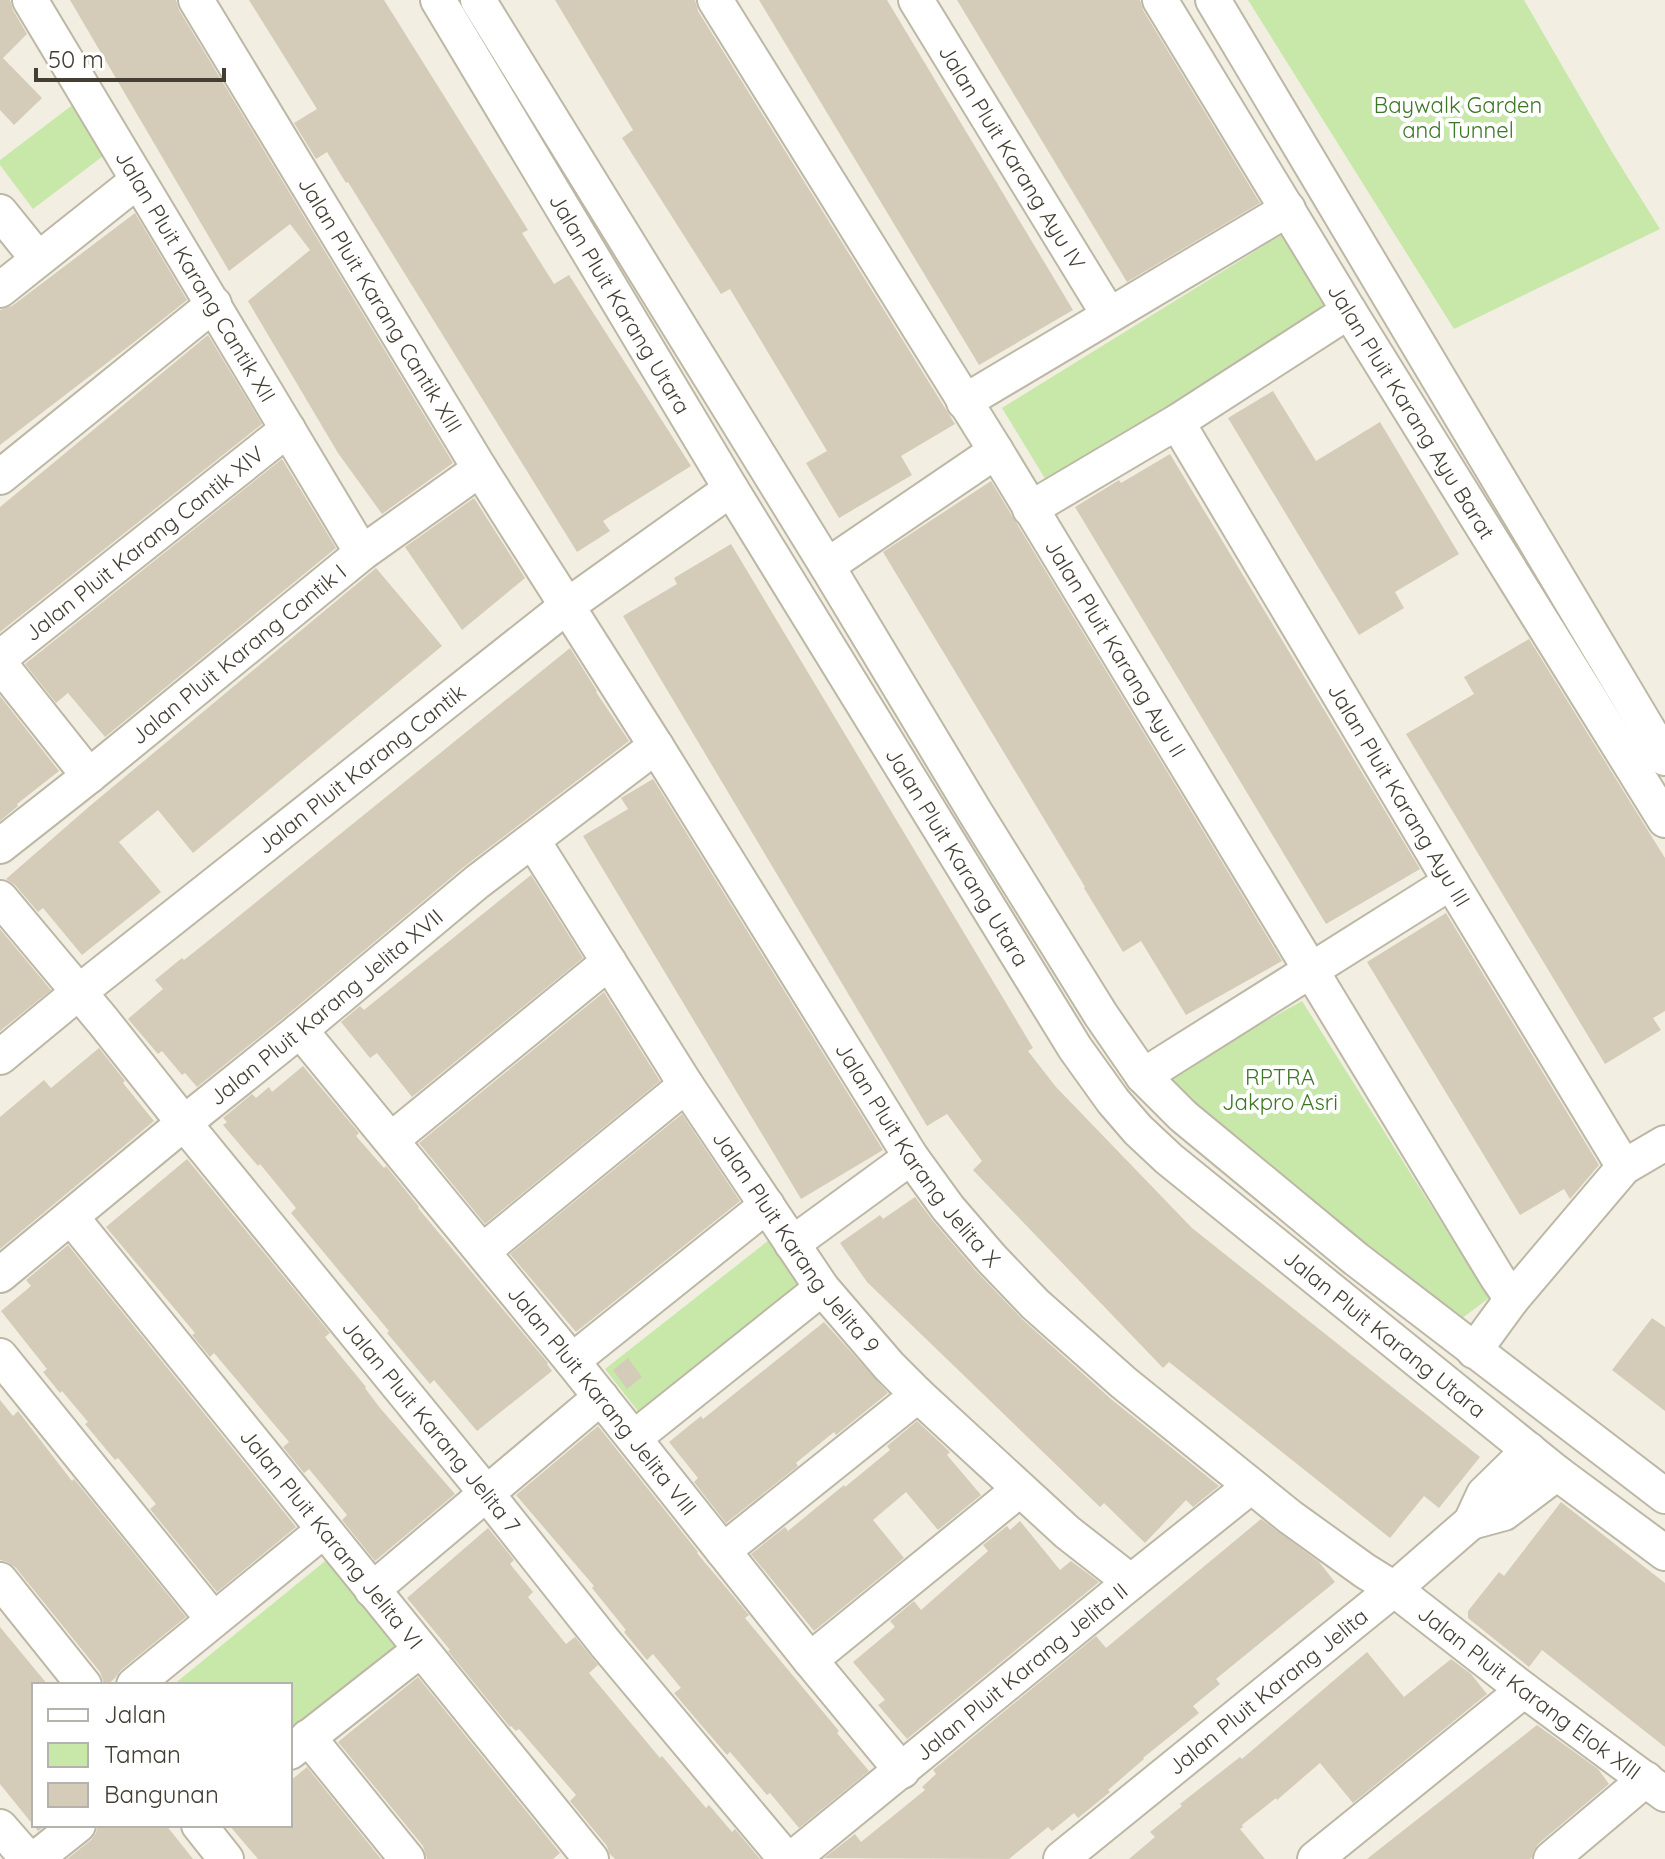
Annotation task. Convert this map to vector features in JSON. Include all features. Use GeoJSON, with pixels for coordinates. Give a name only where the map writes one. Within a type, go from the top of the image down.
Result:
{"type":"FeatureCollection","features":[{"type":"Feature","properties":{"kind":"street","name":"Jalan Pluit Karang Cantik XII"},"geometry":{"type":"LineString","coordinates":[[30,0],[362,553]]}},
{"type":"Feature","properties":{"kind":"street","name":"Jalan Pluit Karang Cantik XIII"},"geometry":{"type":"LineString","coordinates":[[196,0],[480,469],[567,606]]}},
{"type":"Feature","properties":{"kind":"street","name":"Jalan Pluit Karang Utara"},"geometry":{"type":"LineString","coordinates":[[438,0],[731,489],[1075,1048],[1113,1101],[1138,1130],[1180,1168],[1274,1246],[1557,1473],[1665,1553]]}},
{"type":"Feature","properties":{"kind":"street","name":"Jalan Pluit Karang Utara"},"geometry":{"type":"LineString","coordinates":[[478,0],[975,812],[1101,1015],[1143,1076],[1183,1116],[1356,1259],[1665,1496]]}},
{"type":"Feature","properties":{"kind":"street","name":"Jalan Pluit Karang Ayu II"},"geometry":{"type":"LineString","coordinates":[[715,0],[996,451],[1512,1299]]}},
{"type":"Feature","properties":{"kind":"street","name":"Jalan Pluit Karang Ayu IV"},"geometry":{"type":"LineString","coordinates":[[916,0],[1109,315]]}},
{"type":"Feature","properties":{"kind":"street","name":"Jalan Pluit Karang Ayu Barat"},"geometry":{"type":"LineString","coordinates":[[1160,0],[1665,820]]}},
{"type":"Feature","properties":{"kind":"street","name":"Jalan Pluit Karang Ayu Barat"},"geometry":{"type":"LineString","coordinates":[[1213,0],[1665,758]]}},
{"type":"Feature","properties":{"kind":"street"},"geometry":{"type":"LineString","coordinates":[[546,181],[577,162]]}},
{"type":"Feature","properties":{"kind":"street"},"geometry":{"type":"LineString","coordinates":[[0,290],[137,181]]}},
{"type":"Feature","properties":{"kind":"street"},"geometry":{"type":"LineString","coordinates":[[964,402],[1288,209]]}},
{"type":"Feature","properties":{"kind":"street"},"geometry":{"type":"LineString","coordinates":[[0,212],[38,259]]}},
{"type":"Feature","properties":{"kind":"street"},"geometry":{"type":"LineString","coordinates":[[0,477],[214,304]]}},
{"type":"Feature","properties":{"kind":"street"},"geometry":{"type":"LineString","coordinates":[[1030,509],[1177,422],[1349,311]]}},
{"type":"Feature","properties":{"kind":"street"},"geometry":{"type":"LineString","coordinates":[[1390,377],[1428,358]]}},
{"type":"Feature","properties":{"kind":"street"},"geometry":{"type":"LineString","coordinates":[[1417,420],[1452,400]]}},
{"type":"Feature","properties":{"kind":"street","name":"Jalan Pluit Karang Ayu III"},"geometry":{"type":"LineString","coordinates":[[1177,422],[1624,1167]]}},
{"type":"Feature","properties":{"kind":"street","name":"Jalan Pluit Karang Cantik XIV"},"geometry":{"type":"LineString","coordinates":[[0,658],[288,429]]}},
{"type":"Feature","properties":{"kind":"street"},"geometry":{"type":"LineString","coordinates":[[1435,449],[1469,430]]}},
{"type":"Feature","properties":{"kind":"street"},"geometry":{"type":"LineString","coordinates":[[827,566],[996,451]]}},
{"type":"Feature","properties":{"kind":"street","name":"Jalan Pluit Karang Cantik I"},"geometry":{"type":"LineString","coordinates":[[0,846],[362,553],[480,469]]}},
{"type":"Feature","properties":{"kind":"street","name":"Jalan Pluit Karang Cantik"},"geometry":{"type":"LineString","coordinates":[[0,1057],[567,606],[731,489]]}},
{"type":"Feature","properties":{"kind":"street","name":"Jalan Pluit Karang Jelita X"},"geometry":{"type":"LineString","coordinates":[[567,606],[911,1157],[948,1208],[1035,1304],[1124,1383],[1251,1486],[1394,1589]]}},
{"type":"Feature","properties":{"kind":"street"},"geometry":{"type":"LineString","coordinates":[[0,664],[89,776]]}},
{"type":"Feature","properties":{"kind":"street","name":"Jalan Pluit Karang Jelita XVII"},"geometry":{"type":"LineString","coordinates":[[0,1275],[477,882],[656,746]]}},
{"type":"Feature","properties":{"kind":"street"},"geometry":{"type":"LineString","coordinates":[[942,832],[975,812]]}},
{"type":"Feature","properties":{"kind":"street","name":"Jalan Pluit Karang Jelita 9"},"geometry":{"type":"LineString","coordinates":[[533,841],[686,1085],[822,1288],[918,1395],[1019,1490],[1131,1582]]}},
{"type":"Feature","properties":{"kind":"street"},"geometry":{"type":"LineString","coordinates":[[1143,1076],[1451,882]]}},
{"type":"Feature","properties":{"kind":"street","name":"Jalan Pluit Karang Jelita 7"},"geometry":{"type":"LineString","coordinates":[[0,898],[605,1643],[786,1859]]}},
{"type":"Feature","properties":{"kind":"street"},"geometry":{"type":"LineString","coordinates":[[391,1140],[609,962]]}},
{"type":"Feature","properties":{"kind":"street","name":"Jalan Pluit Karang Jelita VIII"},"geometry":{"type":"LineString","coordinates":[[300,1030],[483,1251],[902,1771]]}},
{"type":"Feature","properties":{"kind":"street"},"geometry":{"type":"LineString","coordinates":[[483,1251],[686,1085]]}},
{"type":"Feature","properties":{"kind":"street"},"geometry":{"type":"LineString","coordinates":[[1474,1351],[1512,1299],[1624,1167],[1665,1143]]}},
{"type":"Feature","properties":{"kind":"street"},"geometry":{"type":"LineString","coordinates":[[792,1244],[911,1157]]}},
{"type":"Feature","properties":{"kind":"street"},"geometry":{"type":"LineString","coordinates":[[572,1361],[767,1205]]}},
{"type":"Feature","properties":{"kind":"street","name":"Jalan Pluit Karang Jelita VI"},"geometry":{"type":"LineString","coordinates":[[71,1217],[591,1859]]}},
{"type":"Feature","properties":{"kind":"street"},"geometry":{"type":"LineString","coordinates":[[634,1438],[822,1288]]}},
{"type":"Feature","properties":{"kind":"street"},"geometry":{"type":"LineString","coordinates":[[0,1356],[213,1619]]}},
{"type":"Feature","properties":{"kind":"street"},"geometry":{"type":"LineString","coordinates":[[723,1551],[918,1395]]}},
{"type":"Feature","properties":{"kind":"street"},"geometry":{"type":"LineString","coordinates":[[372,1590],[601,1397]]}},
{"type":"Feature","properties":{"kind":"street","name":"Jalan Pluit Karang Jelita"},"geometry":{"type":"LineString","coordinates":[[1061,1859],[1394,1589],[1471,1522],[1484,1494],[1529,1450]]}},
{"type":"Feature","properties":{"kind":"street","name":"Jalan Pluit Karang Jelita"},"geometry":{"type":"LineString","coordinates":[[1471,1522],[1504,1513],[1557,1473]]}},
{"type":"Feature","properties":{"kind":"street","name":"Jalan Pluit Karang Jelita II"},"geometry":{"type":"LineString","coordinates":[[792,1859],[1251,1486]]}},
{"type":"Feature","properties":{"kind":"street"},"geometry":{"type":"LineString","coordinates":[[810,1660],[1019,1490]]}},
{"type":"Feature","properties":{"kind":"street"},"geometry":{"type":"LineString","coordinates":[[136,1683],[324,1530]]}},
{"type":"Feature","properties":{"kind":"street"},"geometry":{"type":"LineString","coordinates":[[0,1580],[82,1683]]}},
{"type":"Feature","properties":{"kind":"street","name":"Jalan Pluit Karang Elok XIII"},"geometry":{"type":"LineString","coordinates":[[1394,1589],[1524,1690],[1656,1786]]}},
{"type":"Feature","properties":{"kind":"street"},"geometry":{"type":"LineString","coordinates":[[407,1859],[299,1744],[420,1650]]}},
{"type":"Feature","properties":{"kind":"street"},"geometry":{"type":"LineString","coordinates":[[1315,1859],[1524,1690]]}},
{"type":"Feature","properties":{"kind":"street"},"geometry":{"type":"LineString","coordinates":[[1551,1859],[1656,1786]]}},
{"type":"Feature","properties":{"kind":"street"},"geometry":{"type":"LineString","coordinates":[[0,1827],[28,1859]]}},
{"type":"Feature","properties":{"kind":"street"},"geometry":{"type":"LineString","coordinates":[[35,1859],[75,1827]]}},
{"type":"Feature","properties":{"kind":"street"},"geometry":{"type":"LineString","coordinates":[[201,1827],[226,1859]]}},
{"type":"Feature","properties":{"kind":"green space","name":"Baywalk Garden and Tunnel"},"geometry":{"type":"Polygon","coordinates":[[[1248,0],[1524,0],[1660,229],[1454,329],[1248,0]]]}},
{"type":"Feature","properties":{"kind":"green space"},"geometry":{"type":"Polygon","coordinates":[[[79,100],[115,147],[33,209],[0,165],[0,160],[79,100]]]}},
{"type":"Feature","properties":{"kind":"green space"},"geometry":{"type":"Polygon","coordinates":[[[1283,234],[1331,311],[1049,485],[1002,408],[1283,234]]]}},
{"type":"Feature","properties":{"kind":"green space","name":"RPTRA Jakpro Asri"},"geometry":{"type":"Polygon","coordinates":[[[1302,1001],[1489,1298],[1461,1319],[1158,1081],[1302,1001]]]}},
{"type":"Feature","properties":{"kind":"green space"},"geometry":{"type":"Polygon","coordinates":[[[778,1233],[828,1297],[655,1433],[605,1369],[778,1233]]]}},
{"type":"Feature","properties":{"kind":"green space"},"geometry":{"type":"Polygon","coordinates":[[[330,1557],[405,1650],[292,1741],[292,1683],[175,1683],[330,1557]]]}},
{"type":"Feature","properties":{"kind":"building"},"geometry":{"type":"Polygon","coordinates":[[[0,0],[10,0],[27,34],[3,58],[42,98],[14,125],[0,110],[0,0]]]}},
{"type":"Feature","properties":{"kind":"building"},"geometry":{"type":"Polygon","coordinates":[[[70,0],[176,0],[179,10],[453,463],[382,514],[338,453],[248,301],[310,250],[290,224],[229,271],[70,0]]]}},
{"type":"Feature","properties":{"kind":"building"},"geometry":{"type":"Polygon","coordinates":[[[249,0],[384,0],[528,230],[522,233],[554,284],[569,275],[691,466],[603,521],[610,531],[577,552],[348,182],[327,152],[316,159],[294,123],[317,109],[249,0]]]}},
{"type":"Feature","properties":{"kind":"building"},"geometry":{"type":"Polygon","coordinates":[[[555,0],[695,0],[698,11],[955,424],[901,456],[912,475],[839,518],[806,463],[827,451],[730,289],[721,294],[622,138],[633,130],[555,0]]]}},
{"type":"Feature","properties":{"kind":"building"},"geometry":{"type":"Polygon","coordinates":[[[759,0],[887,0],[1073,310],[979,365],[759,0]]]}},
{"type":"Feature","properties":{"kind":"building"},"geometry":{"type":"Polygon","coordinates":[[[957,0],[1140,0],[1143,10],[1260,203],[1127,282],[957,0]]]}},
{"type":"Feature","properties":{"kind":"building"},"geometry":{"type":"Polygon","coordinates":[[[135,213],[187,300],[0,445],[0,310],[12,306],[135,213]]]}},
{"type":"Feature","properties":{"kind":"building"},"geometry":{"type":"Polygon","coordinates":[[[208,335],[262,424],[0,632],[0,507],[208,335]]]}},
{"type":"Feature","properties":{"kind":"building"},"geometry":{"type":"Polygon","coordinates":[[[1273,391],[1316,461],[1380,422],[1459,554],[1395,592],[1404,608],[1359,635],[1228,418],[1273,391]]]}},
{"type":"Feature","properties":{"kind":"building"},"geometry":{"type":"Polygon","coordinates":[[[1170,454],[1420,869],[1326,924],[1075,507],[1170,454]]]}},
{"type":"Feature","properties":{"kind":"building"},"geometry":{"type":"Polygon","coordinates":[[[282,459],[336,548],[105,737],[68,693],[56,703],[25,664],[282,459]]]}},
{"type":"Feature","properties":{"kind":"building"},"geometry":{"type":"Polygon","coordinates":[[[991,481],[1282,961],[1186,1015],[1141,941],[1123,952],[883,552],[991,481]]]}},
{"type":"Feature","properties":{"kind":"building"},"geometry":{"type":"Polygon","coordinates":[[[474,498],[525,578],[462,630],[405,547],[474,498]]]}},
{"type":"Feature","properties":{"kind":"building"},"geometry":{"type":"Polygon","coordinates":[[[731,544],[1033,1048],[1028,1051],[1056,1087],[1192,1228],[1480,1457],[1439,1508],[1424,1496],[1390,1538],[1169,1362],[1163,1368],[973,1170],[982,1161],[947,1114],[927,1126],[623,616],[677,584],[674,578],[731,544]]]}},
{"type":"Feature","properties":{"kind":"building"},"geometry":{"type":"Polygon","coordinates":[[[376,568],[442,646],[193,853],[158,810],[119,842],[161,892],[82,955],[43,908],[38,912],[6,879],[376,568]]]}},
{"type":"Feature","properties":{"kind":"building"},"geometry":{"type":"Polygon","coordinates":[[[1529,639],[1665,858],[1665,1011],[1653,1018],[1661,1030],[1605,1064],[1406,734],[1474,694],[1464,677],[1529,639]]]}},
{"type":"Feature","properties":{"kind":"building"},"geometry":{"type":"Polygon","coordinates":[[[570,648],[629,741],[465,866],[197,1087],[162,1051],[158,1054],[128,1019],[163,989],[155,980],[218,933],[570,648]]]}},
{"type":"Feature","properties":{"kind":"building"},"geometry":{"type":"Polygon","coordinates":[[[0,696],[59,771],[0,821],[0,696]]]}},
{"type":"Feature","properties":{"kind":"building"},"geometry":{"type":"Polygon","coordinates":[[[653,779],[883,1150],[801,1199],[583,836],[628,809],[621,798],[653,779]]]}},
{"type":"Feature","properties":{"kind":"building"},"geometry":{"type":"Polygon","coordinates":[[[531,875],[583,958],[412,1097],[377,1053],[370,1058],[341,1022],[360,1006],[364,1010],[531,875]]]}},
{"type":"Feature","properties":{"kind":"building"},"geometry":{"type":"Polygon","coordinates":[[[1446,913],[1599,1165],[1570,1199],[1564,1189],[1520,1215],[1367,962],[1446,913]]]}},
{"type":"Feature","properties":{"kind":"building"},"geometry":{"type":"Polygon","coordinates":[[[0,929],[51,990],[0,1031],[0,929]]]}},
{"type":"Feature","properties":{"kind":"building"},"geometry":{"type":"Polygon","coordinates":[[[604,992],[660,1081],[485,1224],[419,1143],[604,992]]]}},
{"type":"Feature","properties":{"kind":"building"},"geometry":{"type":"Polygon","coordinates":[[[99,1048],[154,1121],[0,1249],[0,1117],[44,1080],[51,1088],[99,1048]]]}},
{"type":"Feature","properties":{"kind":"building"},"geometry":{"type":"Polygon","coordinates":[[[303,1066],[359,1133],[356,1136],[384,1168],[386,1166],[552,1371],[477,1431],[434,1380],[430,1384],[387,1333],[389,1331],[291,1213],[296,1208],[223,1125],[227,1122],[223,1118],[252,1094],[256,1098],[269,1087],[272,1092],[303,1066]]]}},
{"type":"Feature","properties":{"kind":"building"},"geometry":{"type":"Polygon","coordinates":[[[682,1114],[740,1201],[576,1332],[510,1254],[682,1114]]]}},
{"type":"Feature","properties":{"kind":"building"},"geometry":{"type":"Polygon","coordinates":[[[187,1159],[330,1333],[325,1337],[380,1408],[455,1494],[375,1561],[342,1520],[347,1515],[309,1469],[304,1473],[283,1447],[289,1442],[214,1353],[210,1357],[192,1335],[195,1333],[106,1227],[187,1159]]]}},
{"type":"Feature","properties":{"kind":"building"},"geometry":{"type":"Polygon","coordinates":[[[915,1197],[976,1271],[1022,1319],[1111,1399],[1219,1486],[1193,1507],[1186,1500],[1145,1543],[1104,1503],[1100,1507],[867,1282],[840,1243],[880,1215],[883,1219],[915,1197]]]}},
{"type":"Feature","properties":{"kind":"building"},"geometry":{"type":"Polygon","coordinates":[[[68,1245],[296,1527],[217,1592],[150,1509],[156,1504],[118,1458],[115,1460],[85,1424],[88,1422],[43,1372],[47,1369],[1,1311],[31,1286],[26,1280],[68,1245]]]}},
{"type":"Feature","properties":{"kind":"building"},"geometry":{"type":"Polygon","coordinates":[[[1652,1318],[1665,1327],[1665,1411],[1612,1370],[1652,1318]]]}},
{"type":"Feature","properties":{"kind":"building"},"geometry":{"type":"Polygon","coordinates":[[[824,1322],[888,1393],[836,1435],[834,1432],[796,1463],[798,1466],[726,1523],[694,1482],[698,1478],[669,1442],[701,1416],[703,1419],[824,1322]]]}},
{"type":"Feature","properties":{"kind":"building"},"geometry":{"type":"Polygon","coordinates":[[[628,1358],[642,1377],[627,1389],[613,1370],[628,1358]]]}},
{"type":"Feature","properties":{"kind":"building"},"geometry":{"type":"Polygon","coordinates":[[[0,1400],[13,1416],[18,1411],[186,1617],[109,1683],[104,1683],[100,1672],[16,1568],[0,1560],[0,1400]]]}},
{"type":"Feature","properties":{"kind":"building"},"geometry":{"type":"Polygon","coordinates":[[[917,1421],[950,1452],[947,1455],[981,1495],[938,1530],[906,1492],[873,1520],[904,1558],[814,1631],[751,1554],[785,1527],[788,1531],[845,1487],[890,1450],[887,1446],[917,1421]]]}},
{"type":"Feature","properties":{"kind":"building"},"geometry":{"type":"Polygon","coordinates":[[[598,1426],[749,1615],[745,1618],[869,1771],[799,1828],[770,1793],[767,1795],[730,1752],[727,1755],[702,1726],[674,1693],[681,1688],[653,1654],[647,1660],[592,1588],[594,1586],[516,1495],[598,1426]]]}},
{"type":"Feature","properties":{"kind":"building"},"geometry":{"type":"Polygon","coordinates":[[[1561,1502],[1665,1583],[1665,1747],[1542,1650],[1529,1667],[1468,1618],[1468,1611],[1499,1572],[1504,1576],[1561,1502]]]}},
{"type":"Feature","properties":{"kind":"building"},"geometry":{"type":"Polygon","coordinates":[[[1261,1519],[1319,1562],[1335,1582],[1216,1679],[1220,1684],[1193,1706],[1199,1713],[1143,1758],[1108,1790],[1110,1792],[1078,1818],[1074,1813],[1052,1831],[1048,1827],[1009,1859],[824,1858],[855,1834],[861,1842],[925,1790],[922,1787],[936,1774],[933,1770],[1096,1636],[1106,1648],[1261,1519]]]}},
{"type":"Feature","properties":{"kind":"building"},"geometry":{"type":"Polygon","coordinates":[[[1020,1521],[1060,1570],[1071,1561],[1099,1582],[907,1739],[878,1705],[885,1700],[853,1662],[895,1627],[890,1621],[914,1601],[921,1610],[988,1551],[983,1545],[1007,1526],[1010,1530],[1020,1521]]]}},
{"type":"Feature","properties":{"kind":"building"},"geometry":{"type":"Polygon","coordinates":[[[488,1528],[514,1560],[510,1564],[533,1592],[528,1597],[566,1644],[575,1637],[598,1665],[589,1673],[660,1758],[662,1756],[706,1808],[709,1805],[732,1832],[735,1829],[760,1859],[615,1859],[609,1853],[607,1846],[570,1801],[576,1795],[519,1729],[516,1731],[510,1727],[407,1598],[488,1528]]]}},
{"type":"Feature","properties":{"kind":"building"},"geometry":{"type":"Polygon","coordinates":[[[0,1627],[46,1683],[32,1683],[32,1824],[0,1784],[0,1627]]]}},
{"type":"Feature","properties":{"kind":"building"},"geometry":{"type":"Polygon","coordinates":[[[1367,1652],[1404,1697],[1451,1659],[1471,1674],[1487,1694],[1353,1803],[1320,1763],[1242,1825],[1240,1829],[1265,1859],[1129,1859],[1155,1837],[1150,1832],[1182,1806],[1180,1804],[1240,1757],[1242,1759],[1367,1652]]]}},
{"type":"Feature","properties":{"kind":"building"},"geometry":{"type":"Polygon","coordinates":[[[418,1677],[560,1853],[553,1859],[427,1859],[423,1846],[338,1742],[418,1677]]]}},
{"type":"Feature","properties":{"kind":"building"},"geometry":{"type":"Polygon","coordinates":[[[1537,1725],[1598,1769],[1609,1784],[1538,1844],[1530,1859],[1367,1859],[1537,1725]]]}},
{"type":"Feature","properties":{"kind":"building"},"geometry":{"type":"Polygon","coordinates":[[[307,1767],[381,1859],[258,1859],[231,1827],[292,1827],[292,1779],[307,1767]]]}},
{"type":"Feature","properties":{"kind":"building"},"geometry":{"type":"Polygon","coordinates":[[[98,1827],[168,1827],[193,1859],[67,1859],[96,1833],[98,1827]]]}}]}
